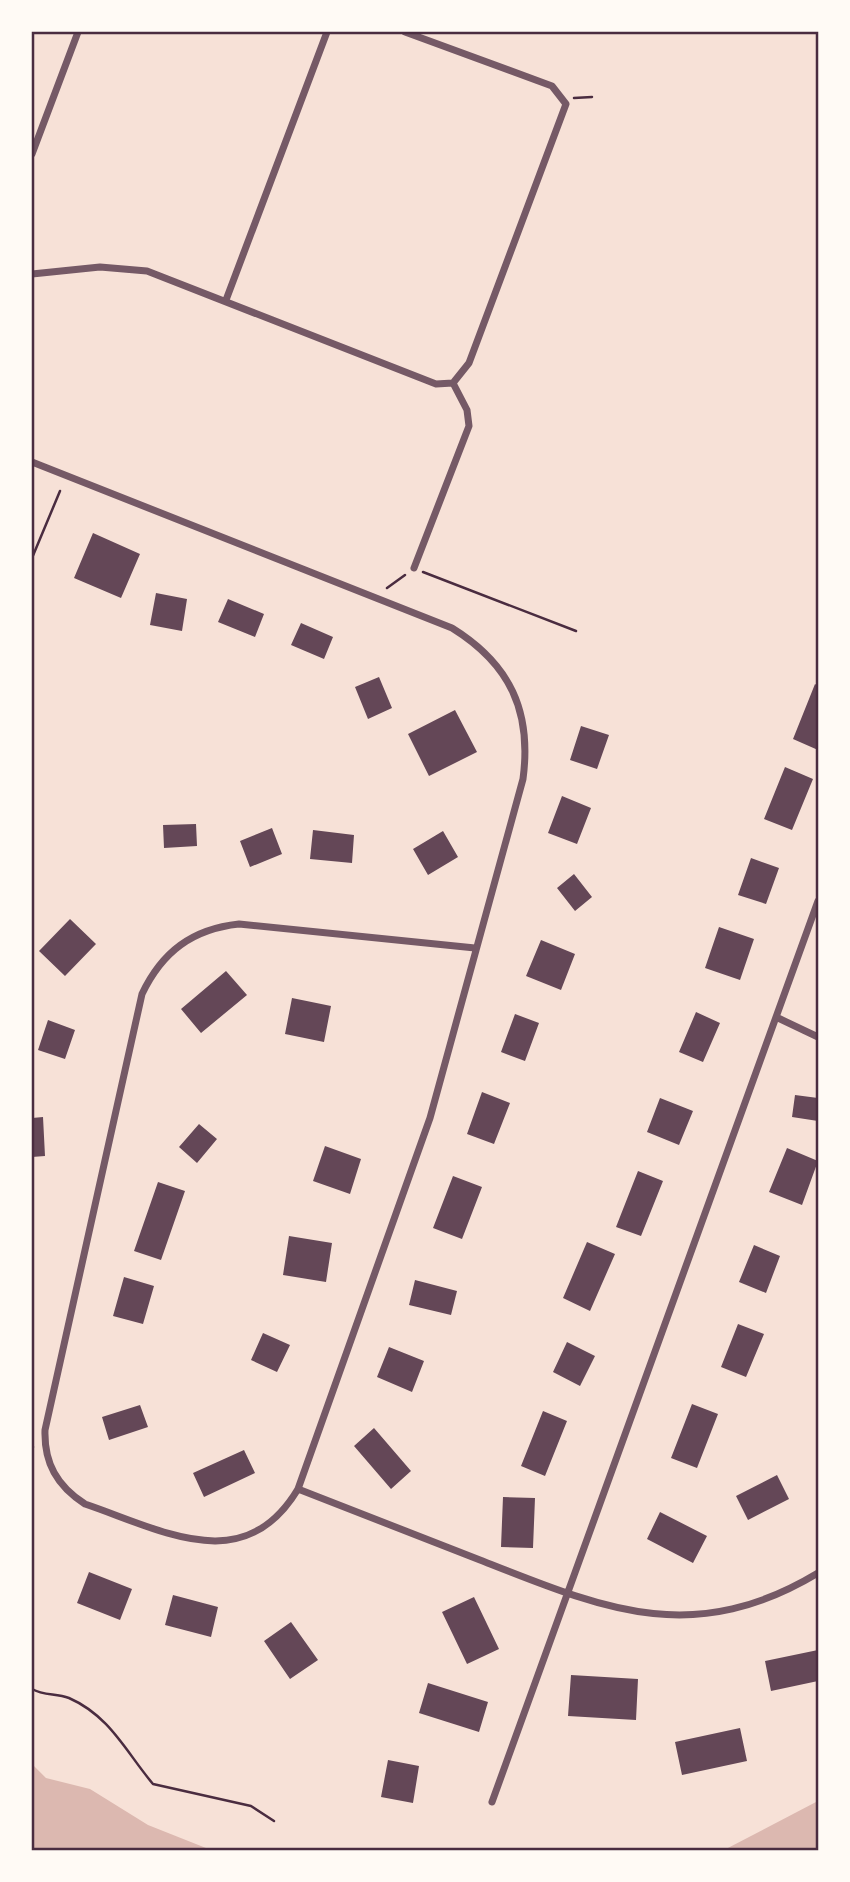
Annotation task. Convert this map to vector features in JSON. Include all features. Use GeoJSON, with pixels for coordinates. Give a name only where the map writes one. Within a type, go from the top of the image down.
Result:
{"type":"FeatureCollection","features":[{"type":"Feature","properties":{"kind":"street"},"geometry":{"type":"LineString","coordinates":[[32,154],[78,32]]}},
{"type":"Feature","properties":{"kind":"street"},"geometry":{"type":"LineString","coordinates":[[226,300],[327,32]]}},
{"type":"Feature","properties":{"kind":"street"},"geometry":{"type":"LineString","coordinates":[[32,274],[125,268],[147,271],[436,384],[453,383],[462,376],[474,351],[566,111],[564,98],[552,86],[405,32]]}},
{"type":"Feature","properties":{"kind":"street"},"geometry":{"type":"LineString","coordinates":[[414,568],[469,426],[467,410],[453,383]]}},
{"type":"Feature","properties":{"kind":"street"},"geometry":{"type":"LineString","coordinates":[[32,462],[452,628],[491,658],[514,693],[522,716],[526,755],[523,779],[430,1118],[298,1489],[275,1519],[260,1531],[222,1543],[201,1542],[85,1504],[58,1481],[49,1465],[44,1446],[45,1430],[142,994],[152,973],[167,955],[199,933],[219,926],[239,925],[475,948]]}},
{"type":"Feature","properties":{"kind":"street"},"geometry":{"type":"LineString","coordinates":[[492,1802],[818,901]]}},
{"type":"Feature","properties":{"kind":"street"},"geometry":{"type":"LineString","coordinates":[[776,1017],[818,1037]]}},
{"type":"Feature","properties":{"kind":"street"},"geometry":{"type":"LineString","coordinates":[[298,1489],[568,1595],[610,1608],[643,1614],[710,1613],[771,1597],[818,1573]]}},
{"type":"Feature","properties":{"kind":"path"},"geometry":{"type":"LineString","coordinates":[[564,98],[592,97]]}},
{"type":"Feature","properties":{"kind":"path"},"geometry":{"type":"LineString","coordinates":[[32,558],[60,491]]}},
{"type":"Feature","properties":{"kind":"path"},"geometry":{"type":"LineString","coordinates":[[387,587],[414,568],[576,631]]}},
{"type":"Feature","properties":{"kind":"path"},"geometry":{"type":"LineString","coordinates":[[32,1689],[42,1695],[66,1696],[91,1711],[131,1750],[153,1784],[251,1806],[274,1821]]}},
{"type":"Feature","properties":{"kind":"shaded area"},"geometry":{"type":"Polygon","coordinates":[[[32,1764],[46,1778],[90,1789],[148,1825],[211,1850],[32,1850],[32,1764]]]}},
{"type":"Feature","properties":{"kind":"shaded area"},"geometry":{"type":"Polygon","coordinates":[[[818,1799],[818,1850],[724,1850],[816,1802],[818,1799]]]}},
{"type":"Feature","properties":{"kind":"building"},"geometry":{"type":"Polygon","coordinates":[[[93,533],[140,554],[121,598],[74,578],[93,533]]]}},
{"type":"Feature","properties":{"kind":"building"},"geometry":{"type":"Polygon","coordinates":[[[156,593],[187,599],[182,631],[150,625],[156,593]]]}},
{"type":"Feature","properties":{"kind":"building"},"geometry":{"type":"Polygon","coordinates":[[[228,599],[264,614],[255,637],[218,622],[228,599]]]}},
{"type":"Feature","properties":{"kind":"building"},"geometry":{"type":"Polygon","coordinates":[[[301,623],[333,637],[324,659],[291,645],[301,623]]]}},
{"type":"Feature","properties":{"kind":"building"},"geometry":{"type":"Polygon","coordinates":[[[379,677],[392,708],[368,719],[355,687],[379,677]]]}},
{"type":"Feature","properties":{"kind":"building"},"geometry":{"type":"Polygon","coordinates":[[[815,684],[818,686],[818,750],[793,739],[815,684]]]}},
{"type":"Feature","properties":{"kind":"building"},"geometry":{"type":"Polygon","coordinates":[[[455,710],[477,752],[429,776],[408,734],[455,710]]]}},
{"type":"Feature","properties":{"kind":"building"},"geometry":{"type":"Polygon","coordinates":[[[581,726],[609,735],[597,769],[570,760],[581,726]]]}},
{"type":"Feature","properties":{"kind":"building"},"geometry":{"type":"Polygon","coordinates":[[[785,767],[813,779],[792,830],[764,819],[785,767]]]}},
{"type":"Feature","properties":{"kind":"building"},"geometry":{"type":"Polygon","coordinates":[[[562,796],[591,808],[577,844],[548,833],[562,796]]]}},
{"type":"Feature","properties":{"kind":"building"},"geometry":{"type":"Polygon","coordinates":[[[196,824],[197,846],[164,848],[163,825],[196,824]]]}},
{"type":"Feature","properties":{"kind":"building"},"geometry":{"type":"Polygon","coordinates":[[[272,828],[282,854],[250,867],[240,841],[272,828]]]}},
{"type":"Feature","properties":{"kind":"building"},"geometry":{"type":"Polygon","coordinates":[[[313,830],[354,835],[352,863],[310,859],[313,830]]]}},
{"type":"Feature","properties":{"kind":"building"},"geometry":{"type":"Polygon","coordinates":[[[443,831],[458,857],[428,875],[413,849],[443,831]]]}},
{"type":"Feature","properties":{"kind":"building"},"geometry":{"type":"Polygon","coordinates":[[[751,858],[779,868],[766,904],[738,895],[751,858]]]}},
{"type":"Feature","properties":{"kind":"building"},"geometry":{"type":"Polygon","coordinates":[[[574,874],[592,897],[575,911],[557,888],[574,874]]]}},
{"type":"Feature","properties":{"kind":"building"},"geometry":{"type":"Polygon","coordinates":[[[70,919],[96,944],[65,976],[39,951],[70,919]]]}},
{"type":"Feature","properties":{"kind":"building"},"geometry":{"type":"Polygon","coordinates":[[[719,927],[754,939],[740,980],[705,968],[719,927]]]}},
{"type":"Feature","properties":{"kind":"building"},"geometry":{"type":"Polygon","coordinates":[[[541,940],[575,954],[561,990],[526,976],[541,940]]]}},
{"type":"Feature","properties":{"kind":"building"},"geometry":{"type":"Polygon","coordinates":[[[226,971],[247,995],[201,1033],[181,1009],[226,971]]]}},
{"type":"Feature","properties":{"kind":"building"},"geometry":{"type":"Polygon","coordinates":[[[292,998],[331,1006],[324,1042],[285,1034],[292,998]]]}},
{"type":"Feature","properties":{"kind":"building"},"geometry":{"type":"Polygon","coordinates":[[[696,1012],[720,1023],[703,1062],[679,1052],[696,1012]]]}},
{"type":"Feature","properties":{"kind":"building"},"geometry":{"type":"Polygon","coordinates":[[[515,1014],[539,1023],[525,1061],[501,1052],[515,1014]]]}},
{"type":"Feature","properties":{"kind":"building"},"geometry":{"type":"Polygon","coordinates":[[[48,1020],[75,1030],[65,1059],[38,1050],[48,1020]]]}},
{"type":"Feature","properties":{"kind":"building"},"geometry":{"type":"Polygon","coordinates":[[[482,1092],[510,1103],[494,1144],[467,1134],[482,1092]]]}},
{"type":"Feature","properties":{"kind":"building"},"geometry":{"type":"Polygon","coordinates":[[[795,1095],[818,1098],[818,1121],[792,1117],[795,1095]]]}},
{"type":"Feature","properties":{"kind":"building"},"geometry":{"type":"Polygon","coordinates":[[[660,1098],[693,1111],[679,1145],[647,1132],[660,1098]]]}},
{"type":"Feature","properties":{"kind":"building"},"geometry":{"type":"Polygon","coordinates":[[[43,1117],[45,1156],[32,1157],[32,1118],[43,1117]]]}},
{"type":"Feature","properties":{"kind":"building"},"geometry":{"type":"Polygon","coordinates":[[[199,1124],[217,1139],[197,1163],[179,1147],[199,1124]]]}},
{"type":"Feature","properties":{"kind":"building"},"geometry":{"type":"Polygon","coordinates":[[[325,1146],[361,1159],[350,1194],[313,1181],[325,1146]]]}},
{"type":"Feature","properties":{"kind":"building"},"geometry":{"type":"Polygon","coordinates":[[[787,1148],[818,1161],[802,1205],[769,1192],[787,1148]]]}},
{"type":"Feature","properties":{"kind":"building"},"geometry":{"type":"Polygon","coordinates":[[[638,1171],[663,1181],[641,1236],[616,1227],[638,1171]]]}},
{"type":"Feature","properties":{"kind":"building"},"geometry":{"type":"Polygon","coordinates":[[[453,1176],[482,1187],[462,1239],[433,1228],[453,1176]]]}},
{"type":"Feature","properties":{"kind":"building"},"geometry":{"type":"Polygon","coordinates":[[[158,1182],[185,1191],[161,1260],[134,1251],[158,1182]]]}},
{"type":"Feature","properties":{"kind":"building"},"geometry":{"type":"Polygon","coordinates":[[[289,1236],[332,1243],[326,1282],[283,1275],[289,1236]]]}},
{"type":"Feature","properties":{"kind":"building"},"geometry":{"type":"Polygon","coordinates":[[[587,1242],[615,1254],[590,1311],[563,1298],[587,1242]]]}},
{"type":"Feature","properties":{"kind":"building"},"geometry":{"type":"Polygon","coordinates":[[[754,1245],[780,1256],[766,1293],[739,1282],[754,1245]]]}},
{"type":"Feature","properties":{"kind":"building"},"geometry":{"type":"Polygon","coordinates":[[[124,1277],[154,1286],[143,1324],[113,1316],[124,1277]]]}},
{"type":"Feature","properties":{"kind":"building"},"geometry":{"type":"Polygon","coordinates":[[[415,1280],[457,1291],[451,1315],[409,1305],[415,1280]]]}},
{"type":"Feature","properties":{"kind":"building"},"geometry":{"type":"Polygon","coordinates":[[[738,1324],[764,1334],[746,1377],[721,1367],[738,1324]]]}},
{"type":"Feature","properties":{"kind":"building"},"geometry":{"type":"Polygon","coordinates":[[[263,1333],[290,1345],[277,1372],[251,1360],[263,1333]]]}},
{"type":"Feature","properties":{"kind":"building"},"geometry":{"type":"Polygon","coordinates":[[[567,1342],[595,1356],[580,1386],[553,1372],[567,1342]]]}},
{"type":"Feature","properties":{"kind":"building"},"geometry":{"type":"Polygon","coordinates":[[[389,1347],[424,1361],[412,1392],[377,1377],[389,1347]]]}},
{"type":"Feature","properties":{"kind":"building"},"geometry":{"type":"Polygon","coordinates":[[[692,1404],[718,1414],[697,1468],[671,1458],[692,1404]]]}},
{"type":"Feature","properties":{"kind":"building"},"geometry":{"type":"Polygon","coordinates":[[[140,1405],[148,1427],[109,1440],[102,1417],[140,1405]]]}},
{"type":"Feature","properties":{"kind":"building"},"geometry":{"type":"Polygon","coordinates":[[[543,1411],[567,1421],[545,1476],[521,1466],[543,1411]]]}},
{"type":"Feature","properties":{"kind":"building"},"geometry":{"type":"Polygon","coordinates":[[[374,1428],[411,1471],[391,1489],[354,1446],[374,1428]]]}},
{"type":"Feature","properties":{"kind":"building"},"geometry":{"type":"Polygon","coordinates":[[[244,1450],[255,1473],[204,1497],[193,1473],[244,1450]]]}},
{"type":"Feature","properties":{"kind":"building"},"geometry":{"type":"Polygon","coordinates":[[[777,1475],[789,1499],[748,1520],[736,1496],[777,1475]]]}},
{"type":"Feature","properties":{"kind":"building"},"geometry":{"type":"Polygon","coordinates":[[[503,1497],[535,1498],[533,1548],[501,1547],[503,1497]]]}},
{"type":"Feature","properties":{"kind":"building"},"geometry":{"type":"Polygon","coordinates":[[[660,1512],[707,1536],[693,1563],[647,1539],[660,1512]]]}},
{"type":"Feature","properties":{"kind":"building"},"geometry":{"type":"Polygon","coordinates":[[[89,1572],[132,1589],[120,1620],[77,1603],[89,1572]]]}},
{"type":"Feature","properties":{"kind":"building"},"geometry":{"type":"Polygon","coordinates":[[[173,1595],[218,1607],[211,1637],[165,1625],[173,1595]]]}},
{"type":"Feature","properties":{"kind":"building"},"geometry":{"type":"Polygon","coordinates":[[[474,1597],[499,1649],[467,1664],[442,1612],[474,1597]]]}},
{"type":"Feature","properties":{"kind":"building"},"geometry":{"type":"Polygon","coordinates":[[[291,1622],[318,1660],[290,1679],[264,1641],[291,1622]]]}},
{"type":"Feature","properties":{"kind":"building"},"geometry":{"type":"Polygon","coordinates":[[[818,1650],[818,1681],[771,1691],[765,1661],[818,1650]]]}},
{"type":"Feature","properties":{"kind":"building"},"geometry":{"type":"Polygon","coordinates":[[[571,1675],[638,1679],[636,1720],[568,1716],[571,1675]]]}},
{"type":"Feature","properties":{"kind":"building"},"geometry":{"type":"Polygon","coordinates":[[[428,1683],[488,1702],[479,1732],[419,1713],[428,1683]]]}},
{"type":"Feature","properties":{"kind":"building"},"geometry":{"type":"Polygon","coordinates":[[[740,1728],[747,1761],[682,1775],[675,1742],[740,1728]]]}},
{"type":"Feature","properties":{"kind":"building"},"geometry":{"type":"Polygon","coordinates":[[[388,1760],[419,1766],[413,1803],[381,1797],[388,1760]]]}}]}
